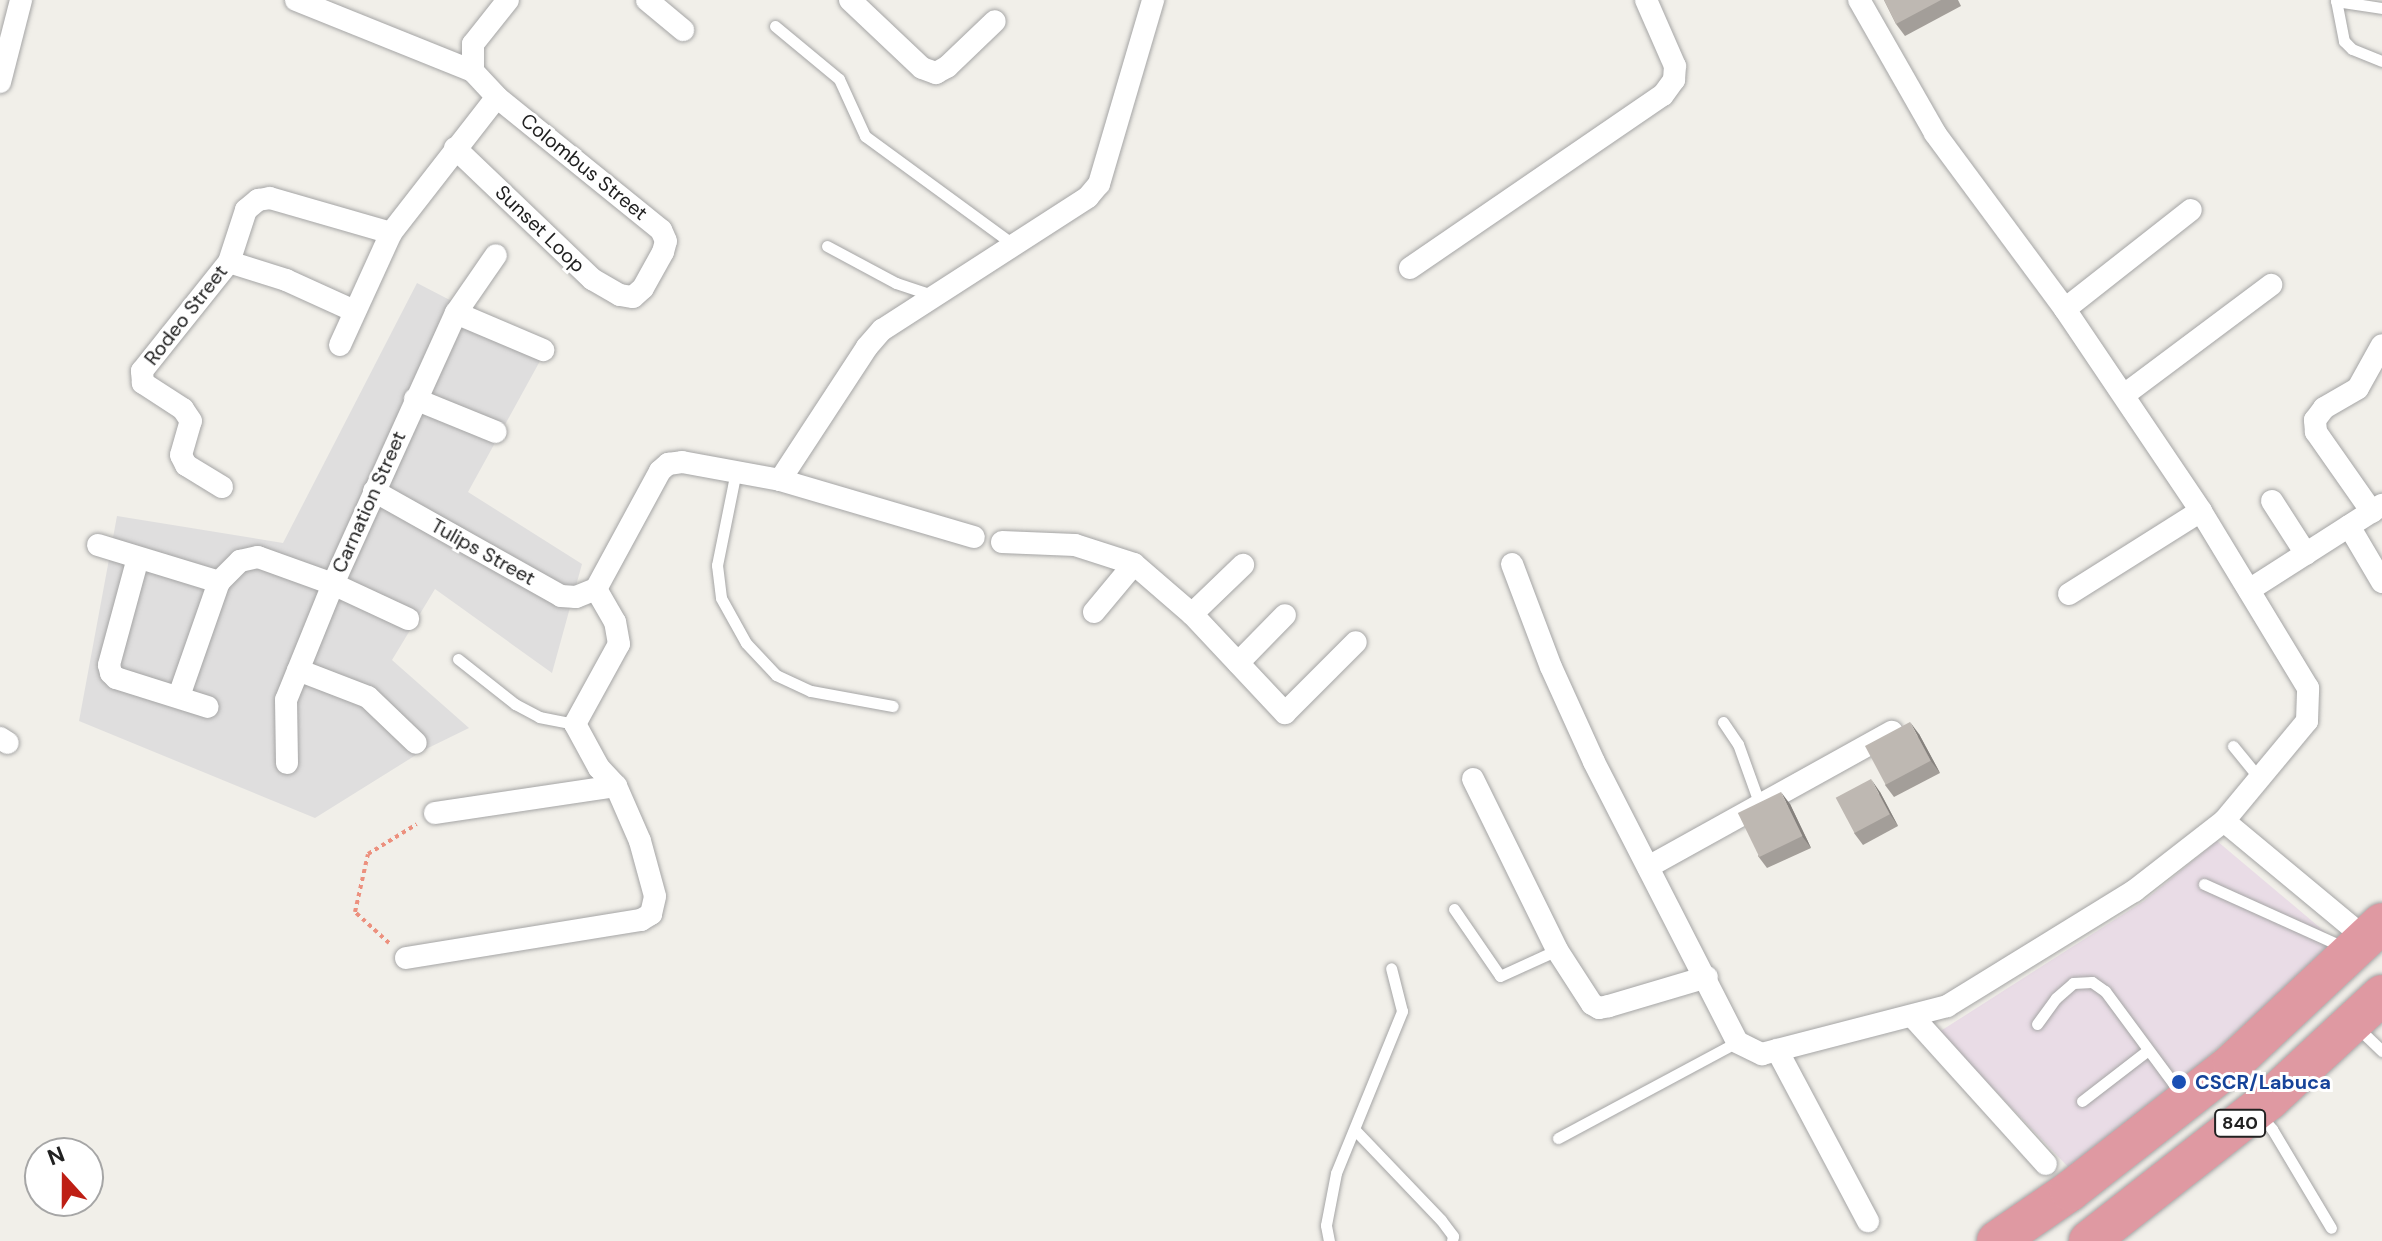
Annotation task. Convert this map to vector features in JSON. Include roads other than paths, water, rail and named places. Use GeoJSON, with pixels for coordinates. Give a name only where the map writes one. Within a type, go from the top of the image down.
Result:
{"type":"FeatureCollection","features":[{"type":"Feature","properties":{"kind":"highway","name":"840"},"geometry":{"type":"LineString","coordinates":[[1997,1241],[2070,1191],[2233,1063],[2367,937]]}},
{"type":"Feature","properties":{"kind":"highway","name":"840"},"geometry":{"type":"LineString","coordinates":[[2089,1241],[2256,1110],[2382,995]]}},
{"type":"Feature","properties":{"kind":"street"},"geometry":{"type":"LineString","coordinates":[[296,0],[473,71],[473,44],[508,0]]}},
{"type":"Feature","properties":{"kind":"street"},"geometry":{"type":"LineString","coordinates":[[647,0],[683,30]]}},
{"type":"Feature","properties":{"kind":"street"},"geometry":{"type":"LineString","coordinates":[[780,480],[867,347],[882,330],[1088,197],[1099,184],[1153,0]]}},
{"type":"Feature","properties":{"kind":"street"},"geometry":{"type":"LineString","coordinates":[[1410,268],[1663,95],[1674,80],[1675,66],[1646,0]]}},
{"type":"Feature","properties":{"kind":"street"},"geometry":{"type":"LineString","coordinates":[[1512,564],[1551,667],[1737,1042],[1762,1054],[1947,1006],[2134,891],[2224,821],[2307,721],[2308,688],[2201,511],[2065,309],[1935,133],[1859,0]]}},
{"type":"Feature","properties":{"kind":"street"},"geometry":{"type":"LineString","coordinates":[[865,5],[922,68],[936,73],[947,67],[995,21]]}},
{"type":"Feature","properties":{"kind":"street"},"geometry":{"type":"LineString","coordinates":[[0,82],[13,6]]}},
{"type":"Feature","properties":{"kind":"street","name":"Colombus Street"},"geometry":{"type":"LineString","coordinates":[[473,71],[497,97],[661,230],[666,241],[643,288],[633,297]]}},
{"type":"Feature","properties":{"kind":"street"},"geometry":{"type":"LineString","coordinates":[[340,345],[391,233],[497,97]]}},
{"type":"Feature","properties":{"kind":"street","name":"Sunset Loop"},"geometry":{"type":"LineString","coordinates":[[455,148],[592,279],[620,295],[633,297]]}},
{"type":"Feature","properties":{"kind":"street","name":"Rodeo Street"},"geometry":{"type":"LineString","coordinates":[[222,487],[186,465],[181,455],[191,421],[183,409],[143,383],[142,371],[229,262],[246,210],[258,200],[270,198],[391,233]]}},
{"type":"Feature","properties":{"kind":"street"},"geometry":{"type":"LineString","coordinates":[[2065,309],[2191,210]]}},
{"type":"Feature","properties":{"kind":"street","name":"Carnation Street"},"geometry":{"type":"LineString","coordinates":[[287,763],[286,700],[333,584],[456,313],[496,255]]}},
{"type":"Feature","properties":{"kind":"street"},"geometry":{"type":"LineString","coordinates":[[229,262],[286,280],[354,311]]}},
{"type":"Feature","properties":{"kind":"street"},"geometry":{"type":"LineString","coordinates":[[2124,395],[2271,285]]}},
{"type":"Feature","properties":{"kind":"street"},"geometry":{"type":"LineString","coordinates":[[456,313],[543,350]]}},
{"type":"Feature","properties":{"kind":"street"},"geometry":{"type":"LineString","coordinates":[[2249,590],[2377,508],[2316,432],[2315,420],[2324,408],[2358,388],[2382,345]]}},
{"type":"Feature","properties":{"kind":"street"},"geometry":{"type":"LineString","coordinates":[[415,399],[496,432]]}},
{"type":"Feature","properties":{"kind":"street"},"geometry":{"type":"LineString","coordinates":[[406,958],[641,920],[651,914],[655,896],[640,841],[616,786],[599,768],[575,724],[619,644],[615,622],[596,589],[660,471],[668,464],[682,462],[780,480],[974,537]]}},
{"type":"Feature","properties":{"kind":"street","name":"Tulips Street"},"geometry":{"type":"LineString","coordinates":[[374,491],[561,596],[576,597],[596,589]]}},
{"type":"Feature","properties":{"kind":"street"},"geometry":{"type":"LineString","coordinates":[[2272,501],[2306,554]]}},
{"type":"Feature","properties":{"kind":"street"},"geometry":{"type":"LineString","coordinates":[[2069,594],[2201,511]]}},
{"type":"Feature","properties":{"kind":"street"},"geometry":{"type":"LineString","coordinates":[[2349,526],[2382,582]]}},
{"type":"Feature","properties":{"kind":"street"},"geometry":{"type":"LineString","coordinates":[[1002,542],[1075,545],[1134,564],[1192,614],[1285,713],[1356,642]]}},
{"type":"Feature","properties":{"kind":"street"},"geometry":{"type":"LineString","coordinates":[[98,545],[219,582]]}},
{"type":"Feature","properties":{"kind":"street"},"geometry":{"type":"LineString","coordinates":[[179,696],[219,582],[240,561],[258,557],[333,584],[408,619]]}},
{"type":"Feature","properties":{"kind":"street"},"geometry":{"type":"LineString","coordinates":[[138,558],[109,665],[111,673],[116,678],[208,707]]}},
{"type":"Feature","properties":{"kind":"street"},"geometry":{"type":"LineString","coordinates":[[1094,612],[1134,564]]}},
{"type":"Feature","properties":{"kind":"street"},"geometry":{"type":"LineString","coordinates":[[1192,614],[1243,565]]}},
{"type":"Feature","properties":{"kind":"street"},"geometry":{"type":"LineString","coordinates":[[1238,663],[1285,615]]}},
{"type":"Feature","properties":{"kind":"street"},"geometry":{"type":"LineString","coordinates":[[298,670],[368,697],[416,743]]}},
{"type":"Feature","properties":{"kind":"street"},"geometry":{"type":"LineString","coordinates":[[1648,867],[1907,724]]}},
{"type":"Feature","properties":{"kind":"street"},"geometry":{"type":"LineString","coordinates":[[1473,779],[1557,950],[1592,1004],[1599,1008],[1707,977]]}},
{"type":"Feature","properties":{"kind":"street"},"geometry":{"type":"LineString","coordinates":[[435,813],[616,786]]}},
{"type":"Feature","properties":{"kind":"street"},"geometry":{"type":"LineString","coordinates":[[2224,821],[2367,937]]}},
{"type":"Feature","properties":{"kind":"street"},"geometry":{"type":"LineString","coordinates":[[1913,1017],[2046,1164]]}},
{"type":"Feature","properties":{"kind":"street"},"geometry":{"type":"LineString","coordinates":[[1777,1050],[1868,1221]]}},
{"type":"Feature","properties":{"kind":"lane"},"geometry":{"type":"LineString","coordinates":[[2382,8],[2336,1],[2344,41],[2352,49],[2382,61]]}},
{"type":"Feature","properties":{"kind":"lane"},"geometry":{"type":"LineString","coordinates":[[775,26],[839,79],[865,136],[1014,245]]}},
{"type":"Feature","properties":{"kind":"lane"},"geometry":{"type":"LineString","coordinates":[[827,246],[896,283],[935,296]]}},
{"type":"Feature","properties":{"kind":"lane"},"geometry":{"type":"LineString","coordinates":[[736,471],[717,565],[721,598],[746,643],[776,675],[811,691],[893,706]]}},
{"type":"Feature","properties":{"kind":"lane"},"geometry":{"type":"LineString","coordinates":[[458,659],[515,704],[539,717],[575,724]]}},
{"type":"Feature","properties":{"kind":"lane"},"geometry":{"type":"LineString","coordinates":[[1723,722],[1738,744],[1760,805]]}},
{"type":"Feature","properties":{"kind":"lane"},"geometry":{"type":"LineString","coordinates":[[2233,746],[2259,778]]}},
{"type":"Feature","properties":{"kind":"lane"},"geometry":{"type":"LineString","coordinates":[[2204,884],[2367,937]]}},
{"type":"Feature","properties":{"kind":"lane"},"geometry":{"type":"LineString","coordinates":[[1454,909],[1500,976],[1557,950]]}},
{"type":"Feature","properties":{"kind":"lane"},"geometry":{"type":"LineString","coordinates":[[1329,1241],[1326,1225],[1336,1173],[1402,1011],[1391,968]]}},
{"type":"Feature","properties":{"kind":"lane"},"geometry":{"type":"LineString","coordinates":[[2037,1024],[2056,998],[2073,983],[2092,982],[2105,991],[2186,1100]]}},
{"type":"Feature","properties":{"kind":"lane"},"geometry":{"type":"LineString","coordinates":[[2353,1022],[2382,1051]]}},
{"type":"Feature","properties":{"kind":"lane"},"geometry":{"type":"LineString","coordinates":[[1558,1138],[1737,1042]]}},
{"type":"Feature","properties":{"kind":"lane"},"geometry":{"type":"LineString","coordinates":[[2082,1101],[2147,1051]]}},
{"type":"Feature","properties":{"kind":"lane"},"geometry":{"type":"LineString","coordinates":[[2256,1110],[2272,1129],[2331,1228]]}},
{"type":"Feature","properties":{"kind":"lane"},"geometry":{"type":"LineString","coordinates":[[1355,1130],[1441,1220],[1453,1236],[1452,1241]]}},
{"type":"Feature","properties":{"kind":"place","name":"CSCR/Labuca"},"geometry":{"type":"Point","coordinates":[2179,1082]}}]}
